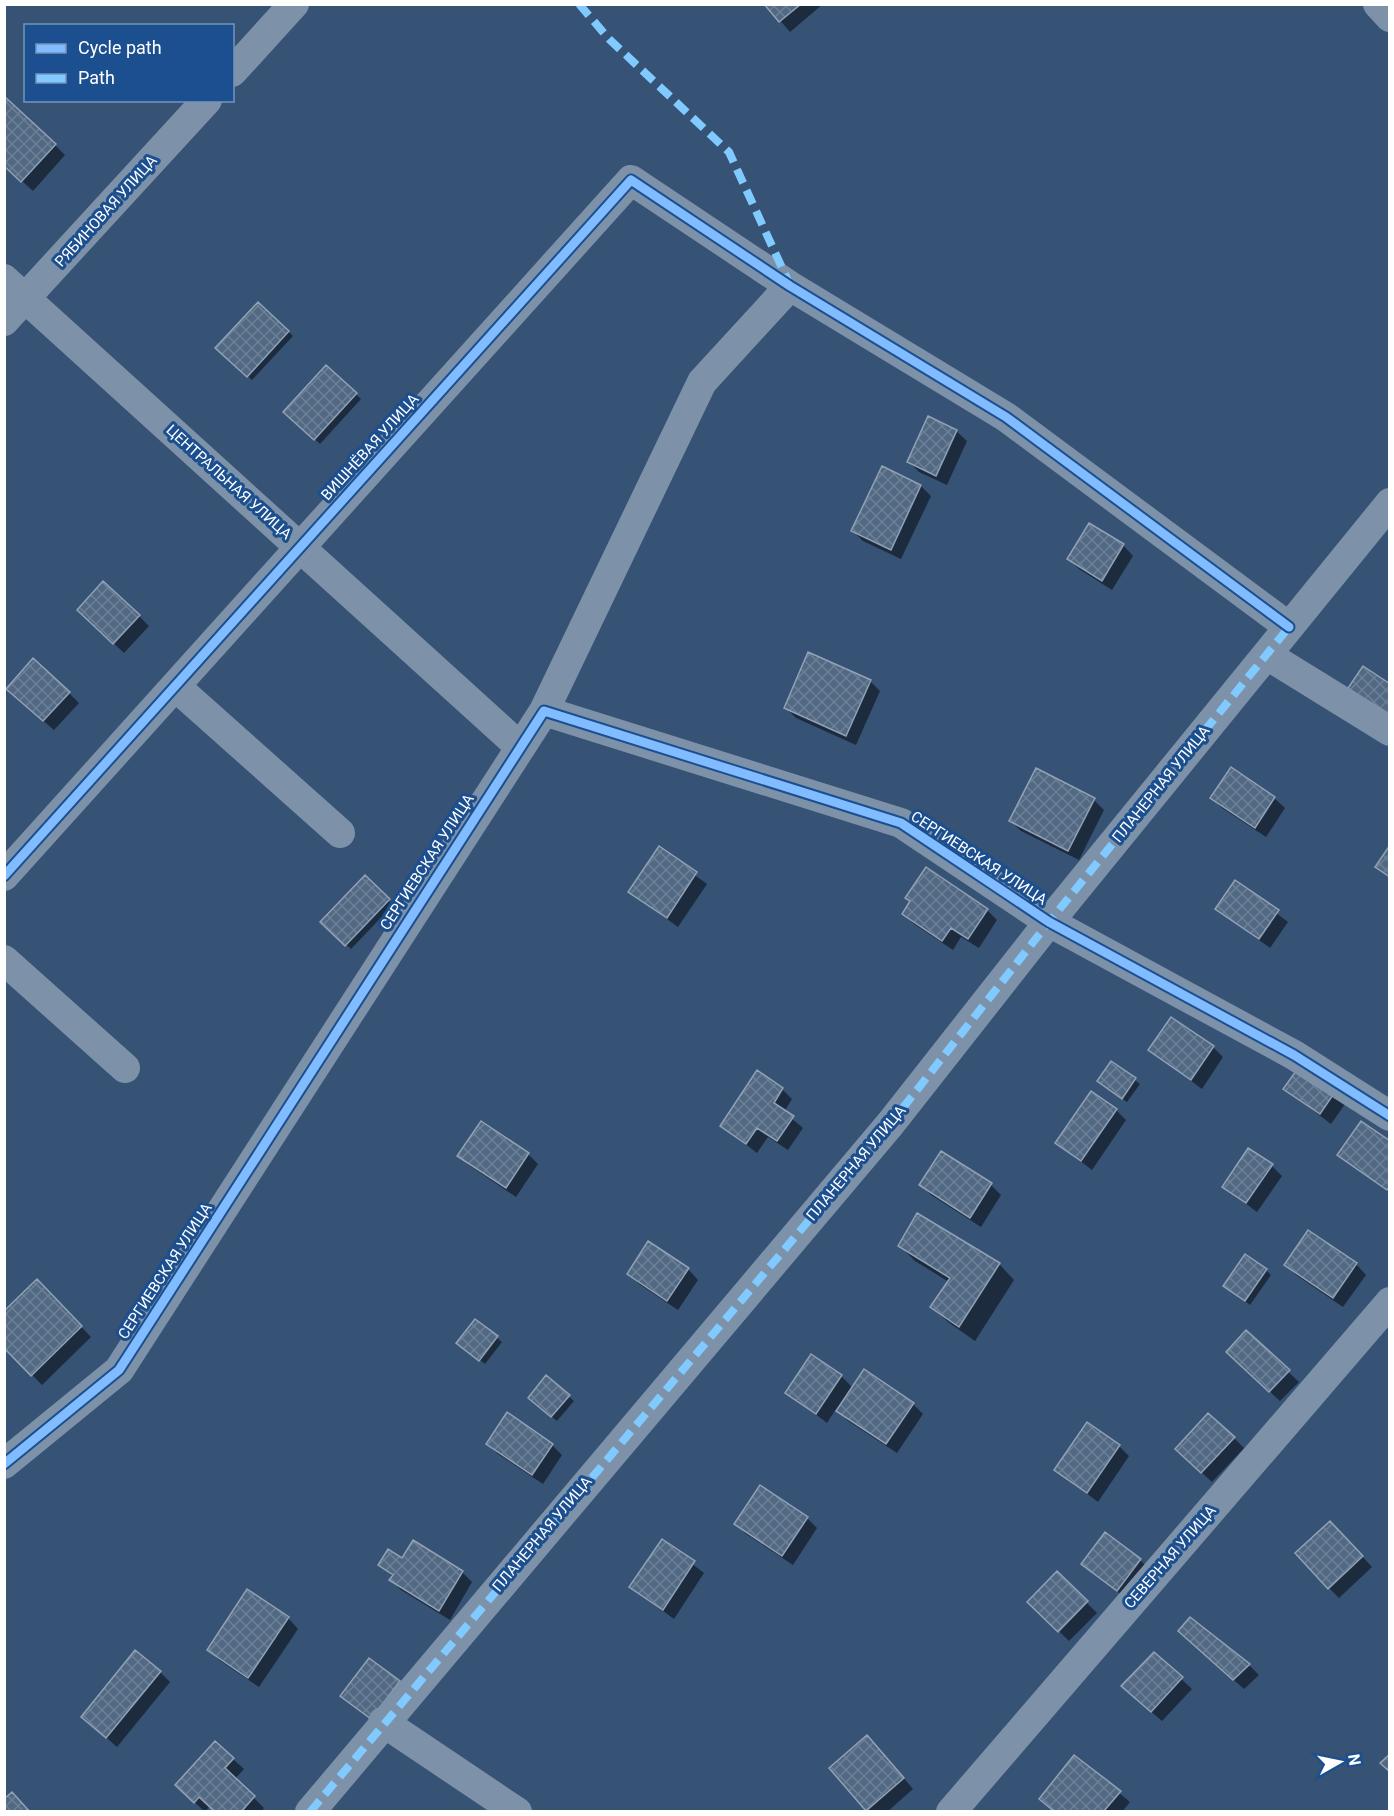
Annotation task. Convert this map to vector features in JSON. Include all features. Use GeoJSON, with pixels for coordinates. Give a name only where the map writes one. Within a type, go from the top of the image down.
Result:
{"type":"FeatureCollection","features":[{"type":"Feature","properties":{"kind":"street"},"geometry":{"type":"LineString","coordinates":[[234,70],[294,4]]}},
{"type":"Feature","properties":{"kind":"street"},"geometry":{"type":"LineString","coordinates":[[1378,4],[1389,17]]}},
{"type":"Feature","properties":{"kind":"street","name":"РЯБИНОВАЯ УЛИЦА"},"geometry":{"type":"LineString","coordinates":[[4,321],[15,289],[205,102]]}},
{"type":"Feature","properties":{"kind":"street","name":"ВИШНЁВАЯ УЛИЦА"},"geometry":{"type":"LineString","coordinates":[[4,876],[631,180],[790,286]]}},
{"type":"Feature","properties":{"kind":"street"},"geometry":{"type":"LineString","coordinates":[[543,711],[702,382],[790,286],[1006,417],[1289,627]]}},
{"type":"Feature","properties":{"kind":"street","name":"ЦЕНТРАЛЬНАЯ УЛИЦА"},"geometry":{"type":"LineString","coordinates":[[15,289],[512,740]]}},
{"type":"Feature","properties":{"kind":"street","name":"ПЛАНЕРНАЯ УЛИЦА"},"geometry":{"type":"LineString","coordinates":[[310,1812],[383,1722],[891,1123],[1048,922],[1389,503]]}},
{"type":"Feature","properties":{"kind":"street"},"geometry":{"type":"LineString","coordinates":[[1267,655],[1389,731]]}},
{"type":"Feature","properties":{"kind":"street"},"geometry":{"type":"LineString","coordinates":[[175,686],[340,833]]}},
{"type":"Feature","properties":{"kind":"street","name":"СЕРГИЕВСКАЯ УЛИЦА"},"geometry":{"type":"LineString","coordinates":[[10,1449],[119,1370],[512,740],[543,711],[901,824],[1048,922],[1294,1055],[1389,1116]]}},
{"type":"Feature","properties":{"kind":"street"},"geometry":{"type":"LineString","coordinates":[[4,960],[125,1068]]}},
{"type":"Feature","properties":{"kind":"street","name":"СЕВЕРНАЯ УЛИЦА"},"geometry":{"type":"LineString","coordinates":[[951,1812],[1389,1302]]}},
{"type":"Feature","properties":{"kind":"street"},"geometry":{"type":"LineString","coordinates":[[383,1722],[517,1812]]}},
{"type":"Feature","properties":{"kind":"building"},"geometry":{"type":"Polygon","coordinates":[[[764,4],[801,4],[779,22],[764,4]]]}},
{"type":"Feature","properties":{"kind":"building"},"geometry":{"type":"Polygon","coordinates":[[[4,96],[56,144],[21,182],[4,166],[4,96]]]}},
{"type":"Feature","properties":{"kind":"building"},"geometry":{"type":"Polygon","coordinates":[[[258,302],[289,331],[247,377],[215,348],[258,302]]]}},
{"type":"Feature","properties":{"kind":"building"},"geometry":{"type":"Polygon","coordinates":[[[326,365],[357,393],[314,440],[283,412],[326,365]]]}},
{"type":"Feature","properties":{"kind":"building"},"geometry":{"type":"Polygon","coordinates":[[[928,416],[957,430],[936,476],[907,462],[928,416]]]}},
{"type":"Feature","properties":{"kind":"building"},"geometry":{"type":"Polygon","coordinates":[[[882,466],[921,485],[891,550],[851,531],[882,466]]]}},
{"type":"Feature","properties":{"kind":"building"},"geometry":{"type":"Polygon","coordinates":[[[1089,523],[1124,544],[1102,581],[1067,559],[1089,523]]]}},
{"type":"Feature","properties":{"kind":"building"},"geometry":{"type":"Polygon","coordinates":[[[103,581],[140,615],[113,644],[77,610],[103,581]]]}},
{"type":"Feature","properties":{"kind":"building"},"geometry":{"type":"Polygon","coordinates":[[[808,652],[871,680],[846,736],[784,708],[808,652]]]}},
{"type":"Feature","properties":{"kind":"building"},"geometry":{"type":"Polygon","coordinates":[[[33,658],[70,692],[43,721],[6,689],[33,658]]]}},
{"type":"Feature","properties":{"kind":"building"},"geometry":{"type":"Polygon","coordinates":[[[1363,666],[1390,684],[1390,718],[1348,688],[1363,666]]]}},
{"type":"Feature","properties":{"kind":"building"},"geometry":{"type":"Polygon","coordinates":[[[1231,767],[1275,797],[1255,828],[1210,798],[1231,767]]]}},
{"type":"Feature","properties":{"kind":"building"},"geometry":{"type":"Polygon","coordinates":[[[1036,768],[1095,798],[1068,851],[1009,821],[1036,768]]]}},
{"type":"Feature","properties":{"kind":"building"},"geometry":{"type":"Polygon","coordinates":[[[1390,845],[1390,877],[1375,867],[1390,845]]]}},
{"type":"Feature","properties":{"kind":"building"},"geometry":{"type":"Polygon","coordinates":[[[659,846],[697,872],[667,918],[628,892],[659,846]]]}},
{"type":"Feature","properties":{"kind":"building"},"geometry":{"type":"Polygon","coordinates":[[[926,867],[988,909],[968,939],[951,928],[942,941],[902,914],[910,901],[905,898],[926,867]]]}},
{"type":"Feature","properties":{"kind":"building"},"geometry":{"type":"Polygon","coordinates":[[[365,875],[390,899],[345,946],[320,922],[365,875]]]}},
{"type":"Feature","properties":{"kind":"building"},"geometry":{"type":"Polygon","coordinates":[[[1235,880],[1279,910],[1259,939],[1215,909],[1235,880]]]}},
{"type":"Feature","properties":{"kind":"building"},"geometry":{"type":"Polygon","coordinates":[[[1171,1017],[1214,1046],[1191,1080],[1148,1050],[1171,1017]]]}},
{"type":"Feature","properties":{"kind":"building"},"geometry":{"type":"Polygon","coordinates":[[[1111,1061],[1136,1078],[1122,1099],[1097,1081],[1111,1061]]]}},
{"type":"Feature","properties":{"kind":"building"},"geometry":{"type":"Polygon","coordinates":[[[1299,1067],[1335,1092],[1320,1114],[1283,1089],[1299,1067]]]}},
{"type":"Feature","properties":{"kind":"building"},"geometry":{"type":"Polygon","coordinates":[[[757,1070],[783,1088],[774,1103],[794,1116],[777,1141],[757,1128],[746,1144],[720,1126],[757,1070]]]}},
{"type":"Feature","properties":{"kind":"building"},"geometry":{"type":"Polygon","coordinates":[[[1091,1091],[1117,1109],[1081,1161],[1055,1143],[1091,1091]]]}},
{"type":"Feature","properties":{"kind":"building"},"geometry":{"type":"Polygon","coordinates":[[[481,1121],[529,1153],[506,1188],[457,1156],[481,1121]]]}},
{"type":"Feature","properties":{"kind":"building"},"geometry":{"type":"Polygon","coordinates":[[[1361,1121],[1390,1141],[1390,1186],[1387,1190],[1337,1155],[1361,1121]]]}},
{"type":"Feature","properties":{"kind":"building"},"geometry":{"type":"Polygon","coordinates":[[[1248,1148],[1273,1164],[1246,1203],[1222,1187],[1248,1148]]]}},
{"type":"Feature","properties":{"kind":"building"},"geometry":{"type":"Polygon","coordinates":[[[941,1151],[992,1183],[970,1218],[919,1185],[941,1151]]]}},
{"type":"Feature","properties":{"kind":"building"},"geometry":{"type":"Polygon","coordinates":[[[917,1213],[1000,1263],[959,1327],[930,1307],[950,1278],[898,1246],[917,1213]]]}},
{"type":"Feature","properties":{"kind":"building"},"geometry":{"type":"Polygon","coordinates":[[[1308,1230],[1357,1263],[1333,1298],[1284,1265],[1308,1230]]]}},
{"type":"Feature","properties":{"kind":"building"},"geometry":{"type":"Polygon","coordinates":[[[648,1241],[689,1268],[667,1301],[627,1274],[648,1241]]]}},
{"type":"Feature","properties":{"kind":"building"},"geometry":{"type":"Polygon","coordinates":[[[1245,1254],[1267,1269],[1245,1301],[1223,1286],[1245,1254]]]}},
{"type":"Feature","properties":{"kind":"building"},"geometry":{"type":"Polygon","coordinates":[[[37,1279],[82,1326],[31,1376],[4,1348],[4,1311],[37,1279]]]}},
{"type":"Feature","properties":{"kind":"building"},"geometry":{"type":"Polygon","coordinates":[[[475,1319],[498,1336],[479,1361],[456,1343],[475,1319]]]}},
{"type":"Feature","properties":{"kind":"building"},"geometry":{"type":"Polygon","coordinates":[[[1246,1330],[1290,1370],[1269,1392],[1226,1352],[1246,1330]]]}},
{"type":"Feature","properties":{"kind":"building"},"geometry":{"type":"Polygon","coordinates":[[[811,1354],[842,1375],[816,1414],[785,1393],[811,1354]]]}},
{"type":"Feature","properties":{"kind":"building"},"geometry":{"type":"Polygon","coordinates":[[[864,1369],[914,1403],[886,1444],[836,1411],[864,1369]]]}},
{"type":"Feature","properties":{"kind":"building"},"geometry":{"type":"Polygon","coordinates":[[[546,1375],[570,1395],[551,1417],[528,1398],[546,1375]]]}},
{"type":"Feature","properties":{"kind":"building"},"geometry":{"type":"Polygon","coordinates":[[[507,1412],[553,1444],[532,1475],[486,1444],[507,1412]]]}},
{"type":"Feature","properties":{"kind":"building"},"geometry":{"type":"Polygon","coordinates":[[[1208,1413],[1235,1437],[1201,1473],[1175,1449],[1208,1413]]]}},
{"type":"Feature","properties":{"kind":"building"},"geometry":{"type":"Polygon","coordinates":[[[1087,1422],[1120,1445],[1087,1493],[1054,1470],[1087,1422]]]}},
{"type":"Feature","properties":{"kind":"building"},"geometry":{"type":"Polygon","coordinates":[[[760,1485],[808,1517],[782,1556],[734,1524],[760,1485]]]}},
{"type":"Feature","properties":{"kind":"building"},"geometry":{"type":"Polygon","coordinates":[[[1330,1521],[1363,1556],[1328,1589],[1295,1553],[1330,1521]]]}},
{"type":"Feature","properties":{"kind":"building"},"geometry":{"type":"Polygon","coordinates":[[[1105,1532],[1141,1559],[1117,1591],[1081,1564],[1105,1532]]]}},
{"type":"Feature","properties":{"kind":"building"},"geometry":{"type":"Polygon","coordinates":[[[662,1539],[695,1561],[663,1610],[629,1587],[662,1539]]]}},
{"type":"Feature","properties":{"kind":"building"},"geometry":{"type":"Polygon","coordinates":[[[413,1540],[463,1571],[439,1611],[389,1580],[393,1575],[378,1565],[388,1549],[402,1558],[413,1540]]]}},
{"type":"Feature","properties":{"kind":"building"},"geometry":{"type":"Polygon","coordinates":[[[1057,1571],[1088,1601],[1058,1632],[1027,1602],[1057,1571]]]}},
{"type":"Feature","properties":{"kind":"building"},"geometry":{"type":"Polygon","coordinates":[[[247,1589],[289,1617],[248,1678],[207,1650],[247,1589]]]}},
{"type":"Feature","properties":{"kind":"building"},"geometry":{"type":"Polygon","coordinates":[[[1190,1617],[1250,1664],[1233,1680],[1178,1631],[1190,1617]]]}},
{"type":"Feature","properties":{"kind":"building"},"geometry":{"type":"Polygon","coordinates":[[[135,1650],[161,1671],[106,1738],[81,1717],[135,1650]]]}},
{"type":"Feature","properties":{"kind":"building"},"geometry":{"type":"Polygon","coordinates":[[[1154,1652],[1183,1677],[1151,1712],[1121,1686],[1154,1652]]]}},
{"type":"Feature","properties":{"kind":"building"},"geometry":{"type":"Polygon","coordinates":[[[369,1658],[400,1681],[371,1719],[340,1696],[369,1658]]]}},
{"type":"Feature","properties":{"kind":"building"},"geometry":{"type":"Polygon","coordinates":[[[867,1735],[904,1778],[866,1811],[829,1768],[867,1735]]]}},
{"type":"Feature","properties":{"kind":"building"},"geometry":{"type":"Polygon","coordinates":[[[215,1741],[234,1758],[225,1768],[255,1796],[241,1812],[215,1812],[199,1797],[194,1803],[175,1785],[215,1741]]]}},
{"type":"Feature","properties":{"kind":"building"},"geometry":{"type":"Polygon","coordinates":[[[1390,1754],[1390,1772],[1380,1763],[1390,1754]]]}},
{"type":"Feature","properties":{"kind":"building"},"geometry":{"type":"Polygon","coordinates":[[[1074,1755],[1121,1791],[1103,1812],[1055,1812],[1039,1799],[1074,1755]]]}},
{"type":"Feature","properties":{"kind":"building"},"geometry":{"type":"Polygon","coordinates":[[[12,1792],[30,1812],[4,1812],[4,1799],[12,1792]]]}},
{"type":"Feature","properties":{"kind":"marked path"},"geometry":{"type":"LineString","coordinates":[[579,4],[609,39],[729,152],[789,283]]}},
{"type":"Feature","properties":{"kind":"marked path"},"geometry":{"type":"LineString","coordinates":[[310,1812],[891,1123],[1049,922],[1289,627]]}},
{"type":"Feature","properties":{"kind":"cycle path"},"geometry":{"type":"LineString","coordinates":[[4,876],[631,180],[790,286],[1006,417],[1289,627]]}},
{"type":"Feature","properties":{"kind":"cycle path"},"geometry":{"type":"LineString","coordinates":[[4,1464],[119,1370],[544,711],[901,823],[1049,922],[1294,1055],[1390,1116]]}}]}
